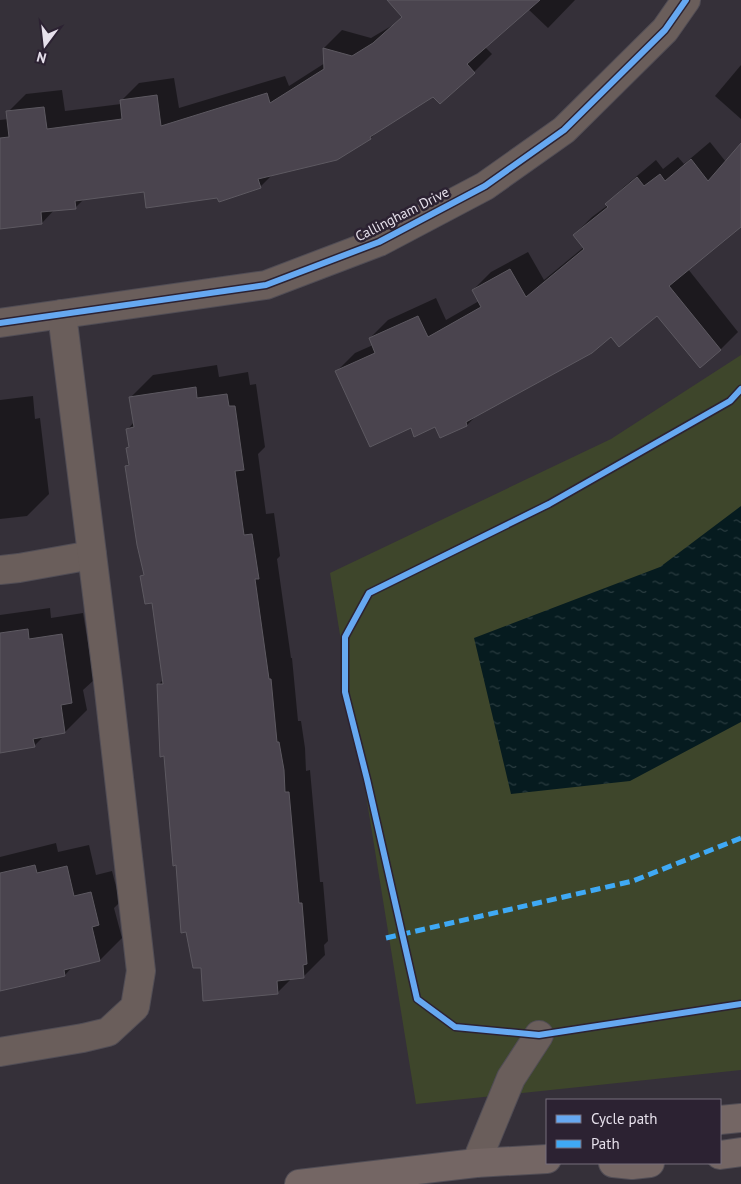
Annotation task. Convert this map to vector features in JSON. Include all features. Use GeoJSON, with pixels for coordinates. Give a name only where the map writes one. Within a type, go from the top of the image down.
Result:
{"type":"FeatureCollection","features":[{"type":"Feature","properties":{"kind":"main road"},"geometry":{"type":"LineString","coordinates":[[721,1120],[741,1118]]}},
{"type":"Feature","properties":{"kind":"main road"},"geometry":{"type":"LineString","coordinates":[[721,1155],[741,1152]]}},
{"type":"Feature","properties":{"kind":"main road"},"geometry":{"type":"LineString","coordinates":[[299,1184],[476,1163],[546,1159]]}},
{"type":"Feature","properties":{"kind":"main road"},"geometry":{"type":"LineString","coordinates":[[622,1164],[641,1164]]}},
{"type":"Feature","properties":{"kind":"street","name":"Callingham Drive"},"geometry":{"type":"LineString","coordinates":[[0,322],[266,284],[378,242],[485,186],[564,130],[665,30],[686,0]]}},
{"type":"Feature","properties":{"kind":"street"},"geometry":{"type":"LineString","coordinates":[[0,1052],[108,1032],[135,1007],[141,971],[62,314]]}},
{"type":"Feature","properties":{"kind":"street"},"geometry":{"type":"LineString","coordinates":[[0,570],[92,555]]}},
{"type":"Feature","properties":{"kind":"street"},"geometry":{"type":"LineString","coordinates":[[476,1163],[511,1078],[539,1035]]}},
{"type":"Feature","properties":{"kind":"green space"},"geometry":{"type":"Polygon","coordinates":[[[741,355],[741,1070],[416,1104],[330,573],[611,439],[741,355]]]}},
{"type":"Feature","properties":{"kind":"water"},"geometry":{"type":"Polygon","coordinates":[[[741,506],[741,722],[630,781],[511,794],[474,638],[660,567],[741,506]]]}},
{"type":"Feature","properties":{"kind":"building"},"geometry":{"type":"Polygon","coordinates":[[[387,0],[540,0],[467,64],[475,73],[440,104],[433,97],[337,160],[258,179],[261,188],[219,202],[217,198],[146,208],[144,192],[75,201],[76,209],[41,212],[42,224],[0,229],[0,138],[9,137],[6,111],[44,107],[47,129],[122,119],[120,100],[157,95],[161,126],[267,93],[270,103],[324,69],[323,48],[352,56],[373,43],[402,17],[387,0]]]}},
{"type":"Feature","properties":{"kind":"building"},"geometry":{"type":"Polygon","coordinates":[[[741,143],[741,227],[669,286],[721,350],[700,368],[657,316],[619,347],[611,337],[592,353],[466,422],[467,426],[440,438],[435,427],[414,437],[411,428],[370,447],[335,371],[375,353],[369,338],[418,316],[428,337],[481,307],[472,290],[510,269],[526,297],[584,249],[573,235],[608,207],[605,204],[637,177],[644,186],[660,174],[665,181],[691,159],[708,181],[741,143]]]}},
{"type":"Feature","properties":{"kind":"building"},"geometry":{"type":"Polygon","coordinates":[[[196,387],[197,398],[227,394],[229,406],[235,406],[244,470],[235,471],[244,535],[252,534],[259,579],[255,579],[269,679],[271,679],[277,742],[279,742],[284,770],[285,792],[289,792],[299,903],[302,903],[307,964],[303,965],[304,978],[277,981],[278,994],[203,1001],[201,968],[193,968],[186,932],[181,933],[176,865],[173,866],[164,756],[160,757],[157,684],[163,684],[152,603],[145,604],[140,576],[144,575],[137,545],[125,466],[129,465],[126,448],[129,447],[126,429],[134,427],[129,397],[196,387]]]}},
{"type":"Feature","properties":{"kind":"building"},"geometry":{"type":"Polygon","coordinates":[[[28,629],[29,639],[62,634],[72,703],[61,705],[65,733],[33,739],[35,747],[0,753],[0,633],[28,629]]]}},
{"type":"Feature","properties":{"kind":"building"},"geometry":{"type":"Polygon","coordinates":[[[35,865],[37,873],[67,866],[74,896],[91,892],[99,925],[92,927],[100,961],[64,970],[65,976],[0,991],[0,873],[35,865]]]}},
{"type":"Feature","properties":{"kind":"marked path"},"geometry":{"type":"LineString","coordinates":[[386,938],[633,881],[741,838]]}},
{"type":"Feature","properties":{"kind":"cycle path"},"geometry":{"type":"LineString","coordinates":[[0,323],[266,285],[379,242],[485,186],[564,130],[665,30],[686,0]]}},
{"type":"Feature","properties":{"kind":"cycle path"},"geometry":{"type":"LineString","coordinates":[[741,389],[730,401],[549,504],[369,593],[345,637],[345,692],[367,779],[417,999],[455,1027],[539,1035],[741,1004]]}}]}
